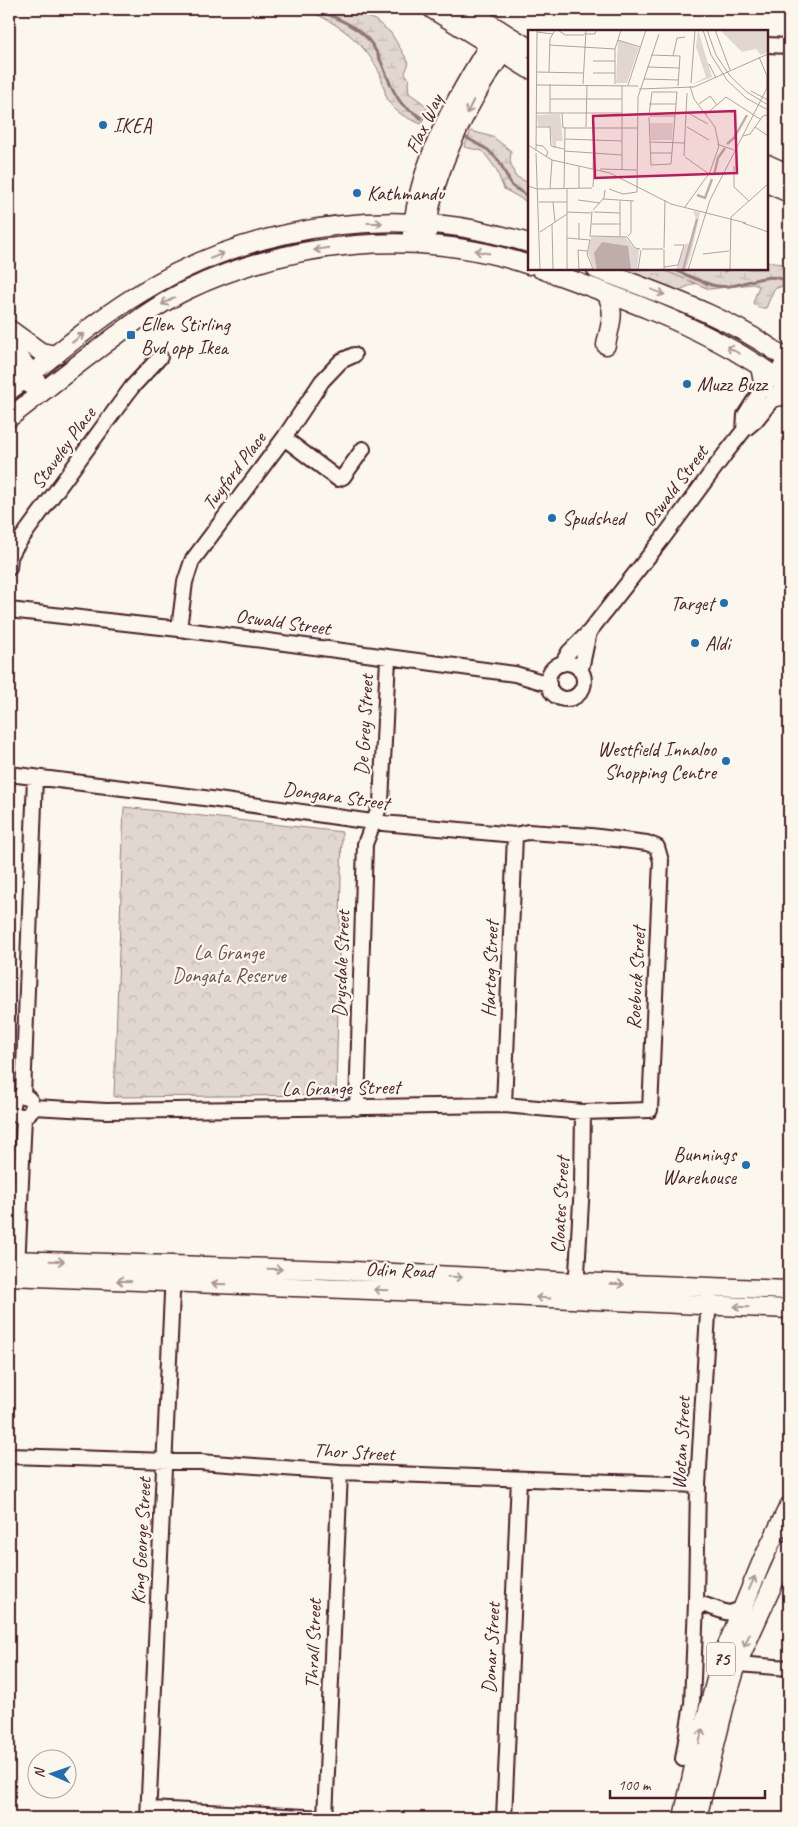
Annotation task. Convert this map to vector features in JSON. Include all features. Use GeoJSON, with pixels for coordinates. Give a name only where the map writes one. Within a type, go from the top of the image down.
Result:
{"type":"FeatureCollection","features":[{"type":"Feature","properties":{"kind":"main road"},"geometry":{"type":"LineString","coordinates":[[432,9],[528,68]]}},
{"type":"Feature","properties":{"kind":"main road"},"geometry":{"type":"LineString","coordinates":[[466,9],[528,47]]}},
{"type":"Feature","properties":{"kind":"main road","name":"Flax Way"},"geometry":{"type":"LineString","coordinates":[[419,245],[420,223],[430,203],[439,176],[460,126],[505,34]]}},
{"type":"Feature","properties":{"kind":"main road"},"geometry":{"type":"LineString","coordinates":[[768,164],[789,174]]}},
{"type":"Feature","properties":{"kind":"main road"},"geometry":{"type":"LineString","coordinates":[[768,183],[789,192]]}},
{"type":"Feature","properties":{"kind":"main road"},"geometry":{"type":"LineString","coordinates":[[9,391],[99,321],[143,291],[191,266],[257,241],[312,229],[364,223],[420,223],[458,226],[494,233],[528,243]]}},
{"type":"Feature","properties":{"kind":"main road"},"geometry":{"type":"LineString","coordinates":[[9,418],[147,313],[186,290],[243,267],[297,253],[340,246],[388,244],[476,251],[528,265]]}},
{"type":"Feature","properties":{"kind":"main road"},"geometry":{"type":"LineString","coordinates":[[544,270],[605,292],[702,332],[778,384]]}},
{"type":"Feature","properties":{"kind":"main road"},"geometry":{"type":"LineString","coordinates":[[599,270],[678,300],[714,316],[788,358]]}},
{"type":"Feature","properties":{"kind":"main road"},"geometry":{"type":"LineString","coordinates":[[605,292],[611,301],[613,312],[606,345]]}},
{"type":"Feature","properties":{"kind":"main road"},"geometry":{"type":"LineString","coordinates":[[9,329],[41,352],[56,355]]}},
{"type":"Feature","properties":{"kind":"main road","name":"Odin Road"},"geometry":{"type":"LineString","coordinates":[[13,1268],[173,1274],[333,1270],[576,1291],[709,1306],[789,1309]]}},
{"type":"Feature","properties":{"kind":"main road","name":"Odin Road"},"geometry":{"type":"LineString","coordinates":[[576,1291],[710,1287],[787,1289]]}},
{"type":"Feature","properties":{"kind":"main road","name":"75"},"geometry":{"type":"LineString","coordinates":[[683,1818],[696,1757],[729,1662],[741,1609],[789,1506]]}},
{"type":"Feature","properties":{"kind":"main road","name":"75"},"geometry":{"type":"LineString","coordinates":[[697,1818],[726,1700],[729,1662],[745,1643],[789,1548]]}},
{"type":"Feature","properties":{"kind":"street"},"geometry":{"type":"LineString","coordinates":[[768,45],[789,46]]}},
{"type":"Feature","properties":{"kind":"street"},"geometry":{"type":"LineString","coordinates":[[9,339],[29,377],[41,393]]}},
{"type":"Feature","properties":{"kind":"street","name":"Twyford Place"},"geometry":{"type":"LineString","coordinates":[[179,629],[185,582],[192,561],[284,438],[322,381],[341,361],[354,355]]}},
{"type":"Feature","properties":{"kind":"street","name":"Staveley Place"},"geometry":{"type":"LineString","coordinates":[[9,568],[12,553],[16,546],[132,387],[160,357]]}},
{"type":"Feature","properties":{"kind":"street","name":"Oswald Street"},"geometry":{"type":"LineString","coordinates":[[581,669],[589,632],[744,430],[745,415],[778,384],[788,358]]}},
{"type":"Feature","properties":{"kind":"street"},"geometry":{"type":"LineString","coordinates":[[9,359],[29,377]]}},
{"type":"Feature","properties":{"kind":"street"},"geometry":{"type":"LineString","coordinates":[[284,438],[338,479],[343,477],[362,449]]}},
{"type":"Feature","properties":{"kind":"street","name":"Oswald Street"},"geometry":{"type":"LineString","coordinates":[[9,610],[179,629],[515,674],[554,673]]}},
{"type":"Feature","properties":{"kind":"street"},"geometry":{"type":"LineString","coordinates":[[554,673],[570,663],[581,669],[584,685],[577,695],[572,698],[566,698],[555,694],[554,673],[589,632]]}},
{"type":"Feature","properties":{"kind":"street","name":"De Grey Street"},"geometry":{"type":"LineString","coordinates":[[372,822],[381,803],[388,658]]}},
{"type":"Feature","properties":{"kind":"street","name":"Dongara Street"},"geometry":{"type":"LineString","coordinates":[[9,774],[204,798],[372,822],[515,835],[528,832],[591,836],[648,843],[657,847]]}},
{"type":"Feature","properties":{"kind":"street"},"geometry":{"type":"LineString","coordinates":[[23,1096],[35,777]]}},
{"type":"Feature","properties":{"kind":"street","name":"Drysdale Street"},"geometry":{"type":"LineString","coordinates":[[357,1108],[365,844],[372,822]]}},
{"type":"Feature","properties":{"kind":"street","name":"Hartog Street"},"geometry":{"type":"LineString","coordinates":[[504,1105],[515,835]]}},
{"type":"Feature","properties":{"kind":"street","name":"Roebuck Street"},"geometry":{"type":"LineString","coordinates":[[650,1110],[661,860],[657,847]]}},
{"type":"Feature","properties":{"kind":"street"},"geometry":{"type":"LineString","coordinates":[[13,1268],[30,1100],[23,1096],[15,1098],[10,1107],[16,1115],[28,1112]]}},
{"type":"Feature","properties":{"kind":"street","name":"La Grange Street"},"geometry":{"type":"LineString","coordinates":[[28,1112],[504,1105],[583,1112],[650,1110]]}},
{"type":"Feature","properties":{"kind":"street","name":"Cloates Street"},"geometry":{"type":"LineString","coordinates":[[576,1291],[582,1184],[583,1112]]}},
{"type":"Feature","properties":{"kind":"street","name":"King George Street"},"geometry":{"type":"LineString","coordinates":[[148,1814],[166,1461],[173,1274]]}},
{"type":"Feature","properties":{"kind":"street","name":"Wotan Street"},"geometry":{"type":"LineString","coordinates":[[684,1759],[692,1704],[698,1485],[710,1287]]}},
{"type":"Feature","properties":{"kind":"street","name":"Thor Street"},"geometry":{"type":"LineString","coordinates":[[9,1456],[200,1462],[340,1472],[519,1480],[698,1485]]}},
{"type":"Feature","properties":{"kind":"street","name":"Thrall Street"},"geometry":{"type":"LineString","coordinates":[[325,1818],[340,1472]]}},
{"type":"Feature","properties":{"kind":"street","name":"Donar Street"},"geometry":{"type":"LineString","coordinates":[[504,1818],[519,1480]]}},
{"type":"Feature","properties":{"kind":"street"},"geometry":{"type":"LineString","coordinates":[[696,1602],[725,1612],[741,1609]]}},
{"type":"Feature","properties":{"kind":"street"},"geometry":{"type":"LineString","coordinates":[[729,1662],[789,1668]]}},
{"type":"Feature","properties":{"kind":"street"},"geometry":{"type":"LineString","coordinates":[[148,1814],[325,1818]]}},
{"type":"Feature","properties":{"kind":"green space"},"geometry":{"type":"Polygon","coordinates":[[[305,9],[352,9],[375,20],[391,33],[409,63],[405,73],[409,79],[409,93],[427,106],[427,111],[421,124],[396,110],[388,101],[378,70],[368,54],[353,38],[335,25],[305,9]]]}},
{"type":"Feature","properties":{"kind":"green space"},"geometry":{"type":"Polygon","coordinates":[[[471,131],[493,137],[511,151],[510,161],[515,176],[528,182],[528,202],[504,189],[496,169],[483,151],[464,147],[471,131]]]}},
{"type":"Feature","properties":{"kind":"green space"},"geometry":{"type":"Polygon","coordinates":[[[768,262],[789,265],[789,287],[786,285],[774,289],[766,308],[758,308],[753,303],[759,286],[753,284],[709,289],[663,270],[719,270],[724,272],[731,270],[768,270],[768,262]]]}},
{"type":"Feature","properties":{"kind":"green space"},"geometry":{"type":"Polygon","coordinates":[[[622,270],[727,270],[677,291],[622,270]]]}},
{"type":"Feature","properties":{"kind":"green space","name":"La Grange Dongata Reserve"},"geometry":{"type":"Polygon","coordinates":[[[124,807],[342,832],[336,1095],[114,1097],[124,807]]]}},
{"type":"Feature","properties":{"kind":"waterway"},"geometry":{"type":"LineString","coordinates":[[317,9],[350,25],[367,38],[373,46],[392,88],[402,104],[421,118]]}},
{"type":"Feature","properties":{"kind":"waterway"},"geometry":{"type":"LineString","coordinates":[[467,138],[488,150],[499,161],[512,186],[528,196]]}},
{"type":"Feature","properties":{"kind":"waterway"},"geometry":{"type":"LineString","coordinates":[[675,270],[717,286],[736,285],[770,277],[780,278],[789,282]]}},
{"type":"Feature","properties":{"kind":"place","name":"IKEA"},"geometry":{"type":"Point","coordinates":[103,125]}},
{"type":"Feature","properties":{"kind":"place","name":"Kathmandu"},"geometry":{"type":"Point","coordinates":[357,193]}},
{"type":"Feature","properties":{"kind":"place","name":"Ellen Stirling Bvd opp Ikea"},"geometry":{"type":"Point","coordinates":[131,335]}},
{"type":"Feature","properties":{"kind":"place","name":"Muzz Buzz"},"geometry":{"type":"Point","coordinates":[687,384]}},
{"type":"Feature","properties":{"kind":"place","name":"Spudshed"},"geometry":{"type":"Point","coordinates":[552,518]}},
{"type":"Feature","properties":{"kind":"place","name":"Target"},"geometry":{"type":"Point","coordinates":[724,603]}},
{"type":"Feature","properties":{"kind":"place","name":"Aldi"},"geometry":{"type":"Point","coordinates":[695,643]}},
{"type":"Feature","properties":{"kind":"place","name":"Westfield Innaloo Shopping Centre"},"geometry":{"type":"Point","coordinates":[726,761]}},
{"type":"Feature","properties":{"kind":"place","name":"Bunnings Warehouse"},"geometry":{"type":"Point","coordinates":[746,1165]}}]}
